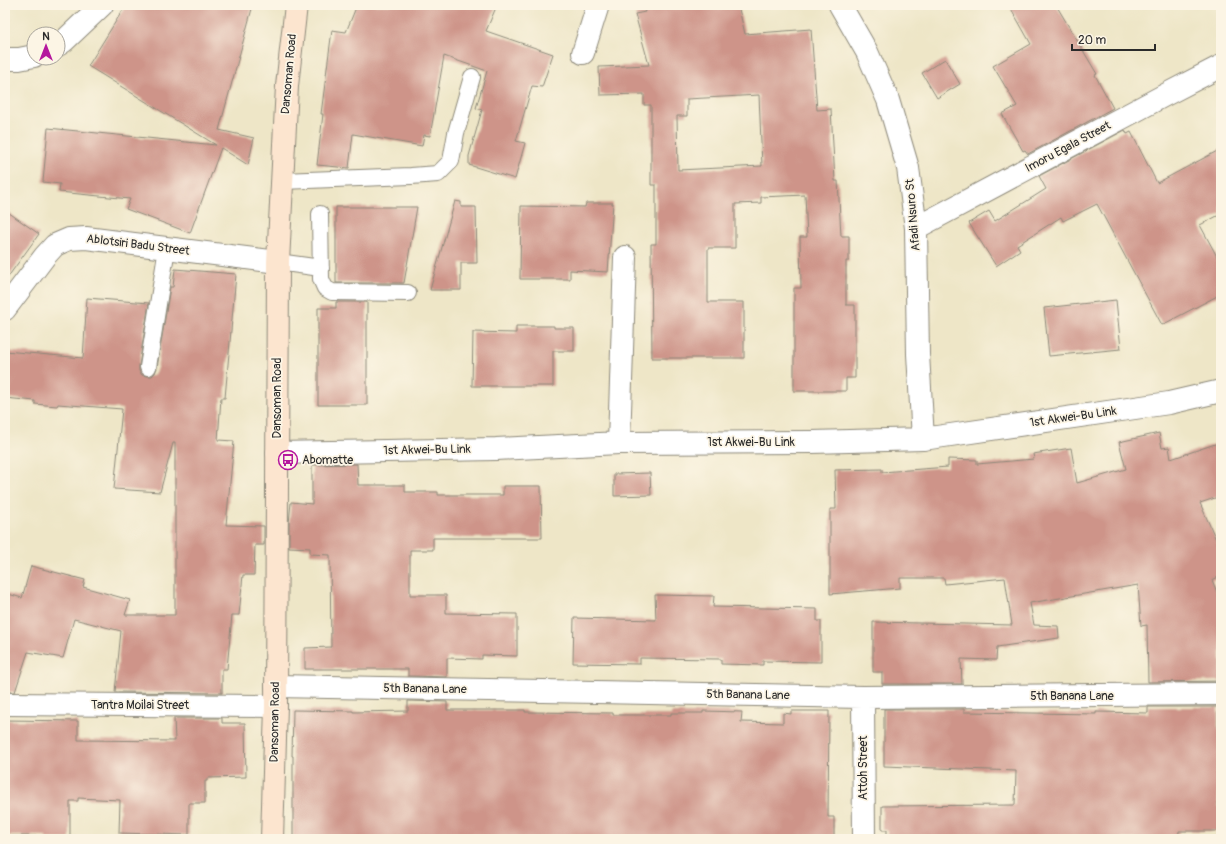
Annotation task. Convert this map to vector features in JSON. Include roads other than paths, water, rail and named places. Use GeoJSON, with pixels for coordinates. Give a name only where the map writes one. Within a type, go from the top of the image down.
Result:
{"type":"FeatureCollection","features":[{"type":"Feature","properties":{"kind":"main road","name":"Dansoman Road"},"geometry":{"type":"LineString","coordinates":[[272,839],[276,696],[278,262],[287,86],[296,5]]}},
{"type":"Feature","properties":{"kind":"street"},"geometry":{"type":"LineString","coordinates":[[583,53],[598,5]]}},
{"type":"Feature","properties":{"kind":"street","name":"Afadi Nsuro St"},"geometry":{"type":"LineString","coordinates":[[840,5],[867,52],[888,100],[908,168],[916,228],[918,354],[923,439]]}},
{"type":"Feature","properties":{"kind":"street"},"geometry":{"type":"LineString","coordinates":[[66,39],[99,6]]}},
{"type":"Feature","properties":{"kind":"street"},"geometry":{"type":"LineString","coordinates":[[5,59],[26,58]]}},
{"type":"Feature","properties":{"kind":"street","name":"Imoru Egala Street"},"geometry":{"type":"LineString","coordinates":[[916,228],[1158,98],[1221,66]]}},
{"type":"Feature","properties":{"kind":"street","name":"Ablotsiri Badu Street"},"geometry":{"type":"LineString","coordinates":[[5,309],[55,245],[69,239],[86,238],[278,262]]}},
{"type":"Feature","properties":{"kind":"street"},"geometry":{"type":"LineString","coordinates":[[619,443],[625,257]]}},
{"type":"Feature","properties":{"kind":"street","name":"1st Akwei-Bu Link"},"geometry":{"type":"LineString","coordinates":[[277,454],[496,449],[619,443],[923,439],[1169,403],[1221,391]]}},
{"type":"Feature","properties":{"kind":"street","name":"5th Banana Lane"},"geometry":{"type":"LineString","coordinates":[[276,696],[863,697],[1221,694]]}},
{"type":"Feature","properties":{"kind":"street","name":"Tantra Moilai Street"},"geometry":{"type":"LineString","coordinates":[[5,704],[276,696]]}},
{"type":"Feature","properties":{"kind":"street","name":"Attoh Street"},"geometry":{"type":"LineString","coordinates":[[863,697],[864,839]]}},
{"type":"Feature","properties":{"kind":"lane"},"geometry":{"type":"LineString","coordinates":[[282,181],[438,174],[451,161],[456,133],[472,77]]}},
{"type":"Feature","properties":{"kind":"lane"},"geometry":{"type":"LineString","coordinates":[[320,214],[321,279],[325,288],[332,292],[408,293]]}},
{"type":"Feature","properties":{"kind":"lane"},"geometry":{"type":"LineString","coordinates":[[148,367],[167,248]]}},
{"type":"Feature","properties":{"kind":"lane"},"geometry":{"type":"LineString","coordinates":[[278,262],[321,268]]}},
{"type":"Feature","properties":{"kind":"place","name":"Abomatte"},"geometry":{"type":"Point","coordinates":[288,460]}}]}
